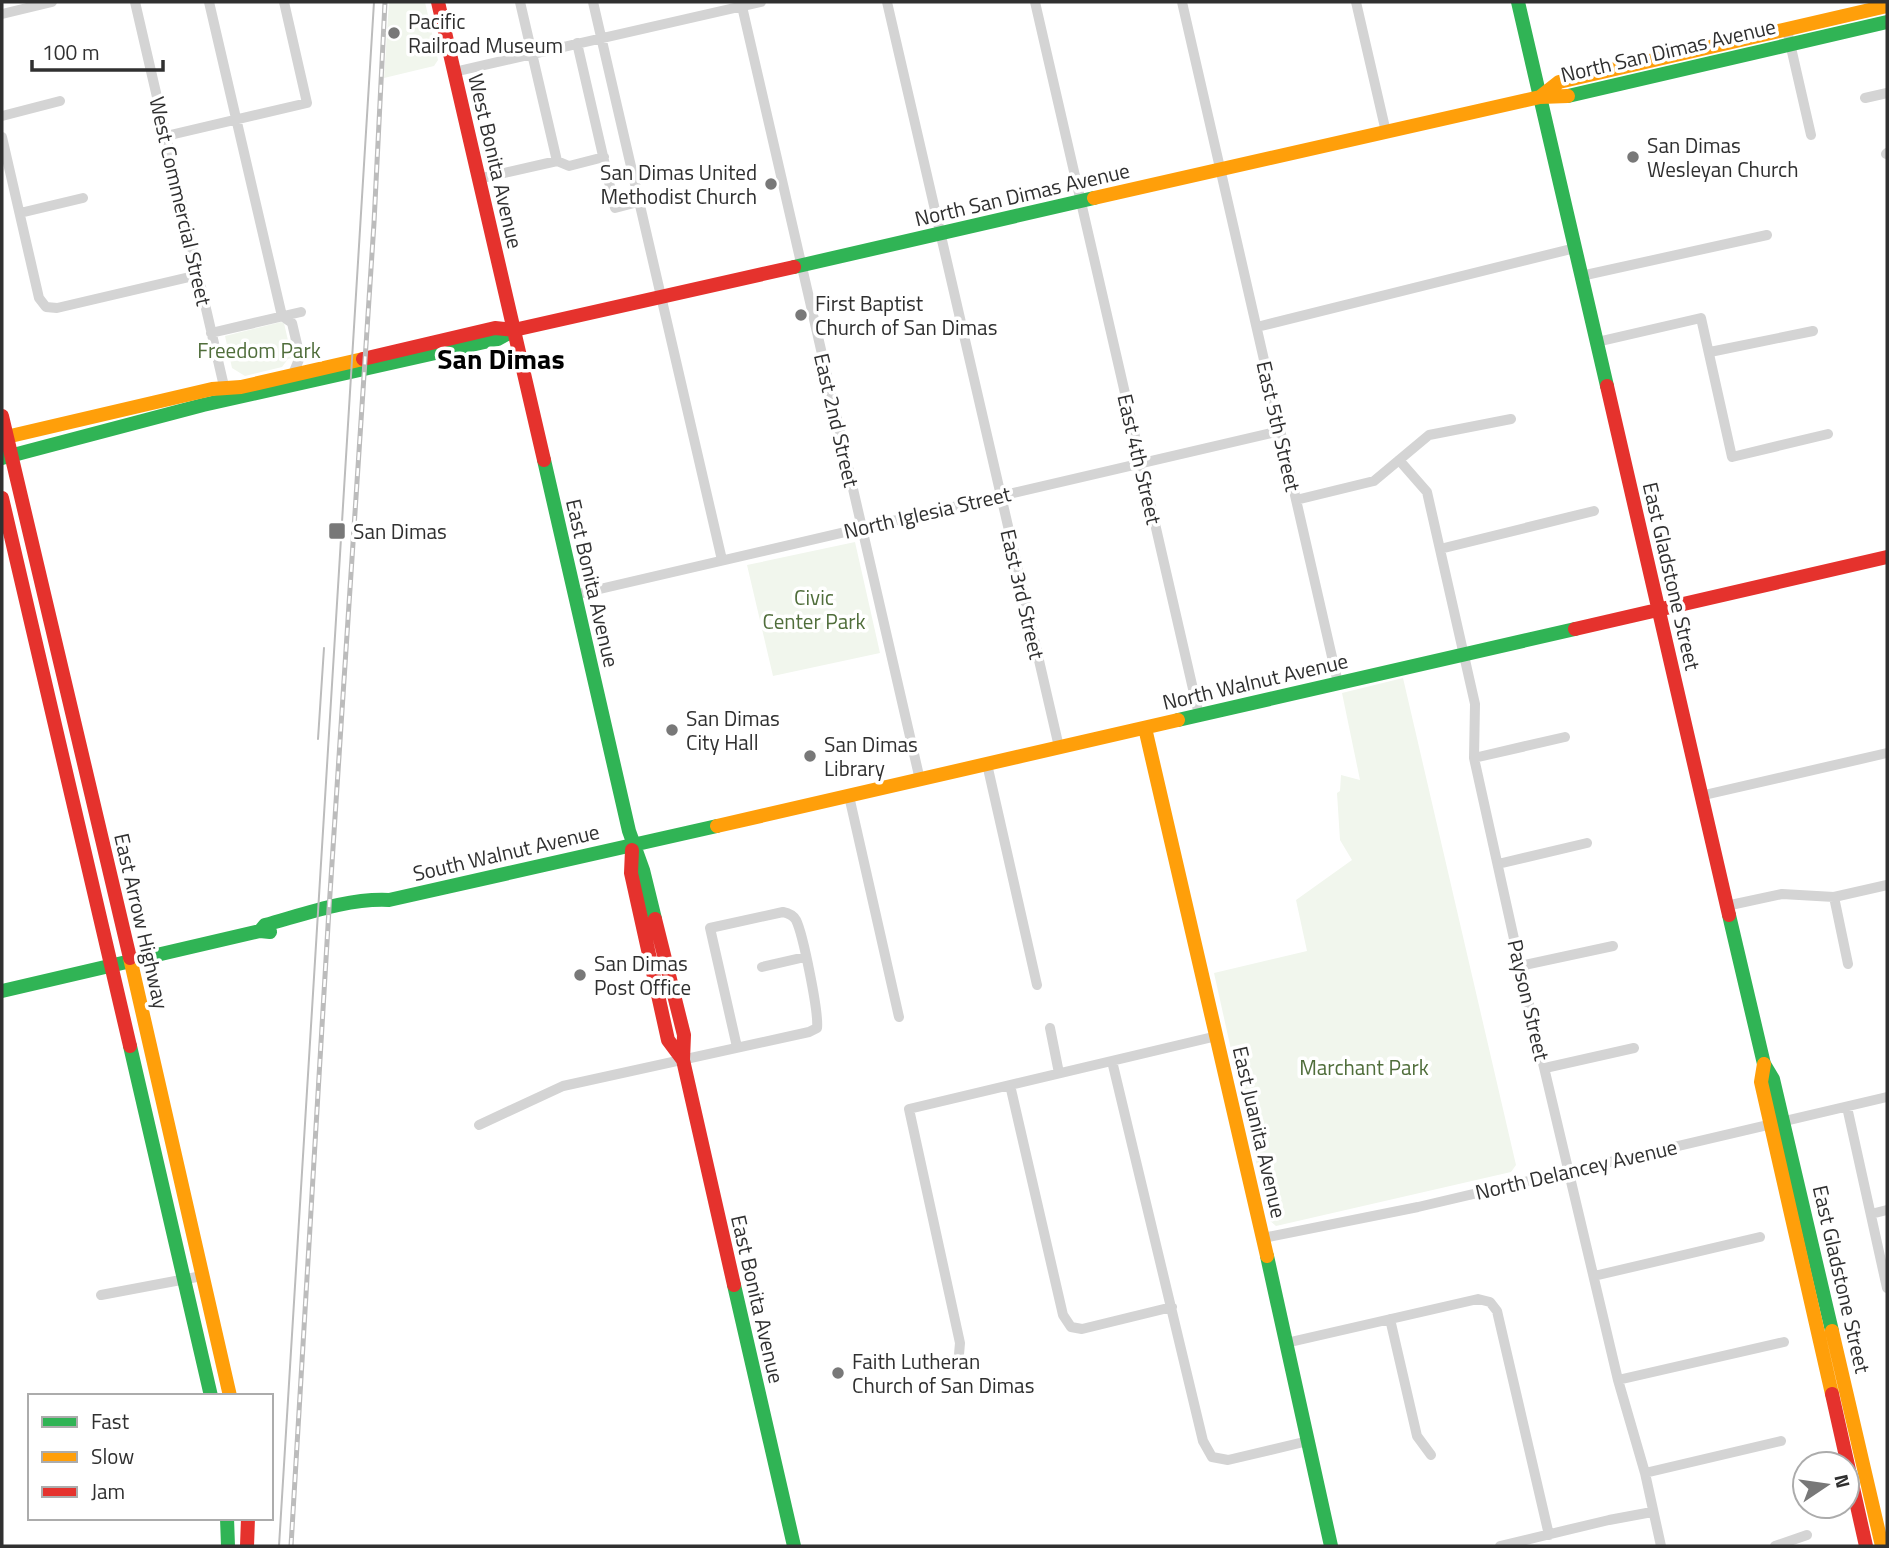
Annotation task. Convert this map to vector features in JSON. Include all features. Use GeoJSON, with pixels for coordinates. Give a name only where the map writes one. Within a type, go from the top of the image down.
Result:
{"type":"FeatureCollection","features":[{"type":"Feature","properties":{"kind":"main road","name":"West Bonita Avenue"},"geometry":{"type":"LineString","coordinates":[[438,2],[514,330]]}},
{"type":"Feature","properties":{"kind":"main road","name":"East Gladstone Street"},"geometry":{"type":"LineString","coordinates":[[1518,2],[1726,906],[1764,1064],[1773,1079],[1777,1122],[1866,1546]]}},
{"type":"Feature","properties":{"kind":"main road","name":"North San Dimas Avenue"},"geometry":{"type":"LineString","coordinates":[[1788,37],[1857,7],[1887,6]]}},
{"type":"Feature","properties":{"kind":"main road","name":"North San Dimas Avenue"},"geometry":{"type":"LineString","coordinates":[[514,330],[1540,97],[1562,97],[1788,37],[1887,22]]}},
{"type":"Feature","properties":{"kind":"main road"},"geometry":{"type":"LineString","coordinates":[[4,437],[212,389],[225,394],[241,387],[293,374],[495,328],[514,330]]}},
{"type":"Feature","properties":{"kind":"main road"},"geometry":{"type":"LineString","coordinates":[[6,457],[225,394],[498,339],[514,330]]}},
{"type":"Feature","properties":{"kind":"main road","name":"East Bonita Avenue"},"geometry":{"type":"LineString","coordinates":[[514,330],[632,845],[643,870],[684,1035],[683,1060],[794,1546]]}},
{"type":"Feature","properties":{"kind":"main road","name":"East Arrow Highway"},"geometry":{"type":"LineString","coordinates":[[2,416],[6,457],[131,962],[230,1394]]}},
{"type":"Feature","properties":{"kind":"main road","name":"East Arrow Highway"},"geometry":{"type":"LineString","coordinates":[[2,498],[211,1394]]}},
{"type":"Feature","properties":{"kind":"main road","name":"North Walnut Avenue"},"geometry":{"type":"LineString","coordinates":[[632,845],[1887,557]]}},
{"type":"Feature","properties":{"kind":"main road","name":"East Juanita Avenue"},"geometry":{"type":"LineString","coordinates":[[1145,727],[1331,1546]]}},
{"type":"Feature","properties":{"kind":"main road","name":"South Walnut Avenue"},"geometry":{"type":"LineString","coordinates":[[2,991],[260,931],[268,933],[383,906],[389,900],[632,845]]}},
{"type":"Feature","properties":{"kind":"main road","name":"East Gladstone Street"},"geometry":{"type":"LineString","coordinates":[[1777,1122],[1882,1546]]}},
{"type":"Feature","properties":{"kind":"main road"},"geometry":{"type":"LineString","coordinates":[[227,1520],[228,1546]]}},
{"type":"Feature","properties":{"kind":"main road"},"geometry":{"type":"LineString","coordinates":[[247,1546],[248,1520]]}},
{"type":"Feature","properties":{"kind":"street"},"geometry":{"type":"LineString","coordinates":[[2,13],[52,2]]}},
{"type":"Feature","properties":{"kind":"street","name":"West Commercial Street"},"geometry":{"type":"LineString","coordinates":[[135,2],[225,394]]}},
{"type":"Feature","properties":{"kind":"street"},"geometry":{"type":"LineString","coordinates":[[209,2],[282,316],[292,323],[300,357],[293,374]]}},
{"type":"Feature","properties":{"kind":"street"},"geometry":{"type":"LineString","coordinates":[[166,136],[307,103],[284,2]]}},
{"type":"Feature","properties":{"kind":"street"},"geometry":{"type":"LineString","coordinates":[[520,2],[557,161]]}},
{"type":"Feature","properties":{"kind":"street"},"geometry":{"type":"LineString","coordinates":[[593,2],[722,560]]}},
{"type":"Feature","properties":{"kind":"street"},"geometry":{"type":"LineString","coordinates":[[454,72],[741,4],[761,2]]}},
{"type":"Feature","properties":{"kind":"street","name":"East 3rd Street"},"geometry":{"type":"LineString","coordinates":[[887,2],[1059,747]]}},
{"type":"Feature","properties":{"kind":"street","name":"East 4th Street"},"geometry":{"type":"LineString","coordinates":[[1035,2],[1199,715]]}},
{"type":"Feature","properties":{"kind":"street","name":"East 5th Street"},"geometry":{"type":"LineString","coordinates":[[1182,2],[1338,683]]}},
{"type":"Feature","properties":{"kind":"street"},"geometry":{"type":"LineString","coordinates":[[1356,2],[1386,132]]}},
{"type":"Feature","properties":{"kind":"street","name":"East 2nd Street"},"geometry":{"type":"LineString","coordinates":[[741,4],[919,780]]}},
{"type":"Feature","properties":{"kind":"street"},"geometry":{"type":"LineString","coordinates":[[1788,37],[1811,135]]}},
{"type":"Feature","properties":{"kind":"street"},"geometry":{"type":"LineString","coordinates":[[576,43],[615,208],[638,202]]}},
{"type":"Feature","properties":{"kind":"street"},"geometry":{"type":"LineString","coordinates":[[1865,98],[1887,93]]}},
{"type":"Feature","properties":{"kind":"street"},"geometry":{"type":"LineString","coordinates":[[2,116],[60,102]]}},
{"type":"Feature","properties":{"kind":"street"},"geometry":{"type":"LineString","coordinates":[[2,137],[40,298],[46,307],[57,308],[198,275]]}},
{"type":"Feature","properties":{"kind":"street"},"geometry":{"type":"LineString","coordinates":[[478,179],[557,161],[569,166],[604,158]]}},
{"type":"Feature","properties":{"kind":"street"},"geometry":{"type":"LineString","coordinates":[[20,213],[83,198]]}},
{"type":"Feature","properties":{"kind":"street"},"geometry":{"type":"LineString","coordinates":[[1581,276],[1768,235]]}},
{"type":"Feature","properties":{"kind":"street"},"geometry":{"type":"LineString","coordinates":[[1257,327],[1575,248]]}},
{"type":"Feature","properties":{"kind":"street"},"geometry":{"type":"LineString","coordinates":[[211,333],[301,312]]}},
{"type":"Feature","properties":{"kind":"street"},"geometry":{"type":"LineString","coordinates":[[1597,342],[1701,318],[1732,457],[1828,434]]}},
{"type":"Feature","properties":{"kind":"street"},"geometry":{"type":"LineString","coordinates":[[1710,352],[1813,331]]}},
{"type":"Feature","properties":{"kind":"street"},"geometry":{"type":"LineString","coordinates":[[1296,500],[1374,481],[1429,435],[1511,419]]}},
{"type":"Feature","properties":{"kind":"street","name":"North Iglesia Street"},"geometry":{"type":"LineString","coordinates":[[574,595],[1280,431]]}},
{"type":"Feature","properties":{"kind":"street","name":"Payson Street"},"geometry":{"type":"LineString","coordinates":[[1399,460],[1427,492],[1475,704],[1474,758],[1520,966],[1618,1380],[1645,1473],[1661,1546]]}},
{"type":"Feature","properties":{"kind":"street"},"geometry":{"type":"LineString","coordinates":[[1440,549],[1594,511]]}},
{"type":"Feature","properties":{"kind":"street"},"geometry":{"type":"LineString","coordinates":[[1474,758],[1565,737]]}},
{"type":"Feature","properties":{"kind":"street"},"geometry":{"type":"LineString","coordinates":[[1700,796],[1887,752]]}},
{"type":"Feature","properties":{"kind":"street"},"geometry":{"type":"LineString","coordinates":[[987,764],[1037,985]]}},
{"type":"Feature","properties":{"kind":"street"},"geometry":{"type":"LineString","coordinates":[[849,796],[899,1017]]}},
{"type":"Feature","properties":{"kind":"street"},"geometry":{"type":"LineString","coordinates":[[1498,864],[1587,843]]}},
{"type":"Feature","properties":{"kind":"street"},"geometry":{"type":"LineString","coordinates":[[1726,906],[1782,894],[1835,897],[1887,885]]}},
{"type":"Feature","properties":{"kind":"street"},"geometry":{"type":"LineString","coordinates":[[1835,897],[1848,964]]}},
{"type":"Feature","properties":{"kind":"street"},"geometry":{"type":"LineString","coordinates":[[479,1125],[563,1086],[809,1032],[817,1028],[818,1016],[805,957],[796,920],[790,913],[783,912],[709,928],[737,1047]]}},
{"type":"Feature","properties":{"kind":"street"},"geometry":{"type":"LineString","coordinates":[[1520,966],[1613,946]]}},
{"type":"Feature","properties":{"kind":"street"},"geometry":{"type":"LineString","coordinates":[[762,967],[805,957]]}},
{"type":"Feature","properties":{"kind":"street"},"geometry":{"type":"LineString","coordinates":[[1050,1028],[1059,1073]]}},
{"type":"Feature","properties":{"kind":"street"},"geometry":{"type":"LineString","coordinates":[[958,1366],[960,1343],[909,1110],[1217,1037]]}},
{"type":"Feature","properties":{"kind":"street"},"geometry":{"type":"LineString","coordinates":[[1545,1068],[1633,1048]]}},
{"type":"Feature","properties":{"kind":"street"},"geometry":{"type":"LineString","coordinates":[[1112,1061],[1203,1441],[1212,1457],[1228,1460],[1308,1441]]}},
{"type":"Feature","properties":{"kind":"street"},"geometry":{"type":"LineString","coordinates":[[1010,1085],[1063,1315],[1071,1327],[1082,1329],[1171,1307]]}},
{"type":"Feature","properties":{"kind":"street","name":"North Delancey Avenue"},"geometry":{"type":"LineString","coordinates":[[1263,1238],[1418,1207],[1887,1097]]}},
{"type":"Feature","properties":{"kind":"street"},"geometry":{"type":"LineString","coordinates":[[1847,1107],[1887,1289]]}},
{"type":"Feature","properties":{"kind":"street"},"geometry":{"type":"LineString","coordinates":[[1871,1214],[1887,1210]]}},
{"type":"Feature","properties":{"kind":"street"},"geometry":{"type":"LineString","coordinates":[[1594,1276],[1760,1237]]}},
{"type":"Feature","properties":{"kind":"street"},"geometry":{"type":"LineString","coordinates":[[101,1295],[202,1276]]}},
{"type":"Feature","properties":{"kind":"street"},"geometry":{"type":"LineString","coordinates":[[1286,1343],[1478,1299],[1490,1302],[1497,1311],[1549,1535]]}},
{"type":"Feature","properties":{"kind":"street"},"geometry":{"type":"LineString","coordinates":[[1390,1319],[1417,1436],[1431,1455]]}},
{"type":"Feature","properties":{"kind":"street"},"geometry":{"type":"LineString","coordinates":[[1618,1380],[1784,1342]]}},
{"type":"Feature","properties":{"kind":"street"},"geometry":{"type":"LineString","coordinates":[[1645,1473],[1780,1441]]}},
{"type":"Feature","properties":{"kind":"street"},"geometry":{"type":"LineString","coordinates":[[1500,1546],[1652,1512]]}},
{"type":"Feature","properties":{"kind":"street"},"geometry":{"type":"LineString","coordinates":[[1775,1546],[1807,1535]]}},
{"type":"Feature","properties":{"kind":"green space"},"geometry":{"type":"Polygon","coordinates":[[[389,2],[425,2],[438,60],[434,66],[384,78],[389,2]]]}},
{"type":"Feature","properties":{"kind":"green space","name":"Freedom Park"},"geometry":{"type":"Polygon","coordinates":[[[284,323],[292,358],[282,367],[245,376],[232,368],[225,336],[284,323]]]}},
{"type":"Feature","properties":{"kind":"green space","name":"Civic Center Park"},"geometry":{"type":"Polygon","coordinates":[[[855,542],[880,653],[773,676],[747,565],[855,542]]]}},
{"type":"Feature","properties":{"kind":"green space","name":"Marchant Park"},"geometry":{"type":"Polygon","coordinates":[[[1403,678],[1516,1165],[1511,1172],[1276,1226],[1269,1220],[1214,973],[1307,951],[1296,900],[1352,860],[1340,840],[1337,793],[1340,791],[1341,775],[1360,780],[1342,693],[1403,678]]]}},
{"type":"Feature","properties":{"kind":"tram line"},"geometry":{"type":"LineString","coordinates":[[279,1546],[374,2]]}},
{"type":"Feature","properties":{"kind":"tram line"},"geometry":{"type":"LineString","coordinates":[[318,739],[324,648]]}},
{"type":"Feature","properties":{"kind":"railway"},"geometry":{"type":"LineString","coordinates":[[291,1546],[374,223],[385,2]]}},
{"type":"Feature","properties":{"kind":"traffic: fast"},"geometry":{"type":"LineString","coordinates":[[1518,2],[1607,386]]}},
{"type":"Feature","properties":{"kind":"traffic: fast"},"geometry":{"type":"LineString","coordinates":[[1568,96],[1887,22]]}},
{"type":"Feature","properties":{"kind":"traffic: fast"},"geometry":{"type":"LineString","coordinates":[[794,267],[1094,198]]}},
{"type":"Feature","properties":{"kind":"traffic: fast"},"geometry":{"type":"LineString","coordinates":[[2,458],[203,405],[498,339],[514,330]]}},
{"type":"Feature","properties":{"kind":"traffic: fast"},"geometry":{"type":"LineString","coordinates":[[544,460],[629,831],[643,870],[655,919]]}},
{"type":"Feature","properties":{"kind":"traffic: fast"},"geometry":{"type":"LineString","coordinates":[[1178,720],[1575,629]]}},
{"type":"Feature","properties":{"kind":"traffic: fast"},"geometry":{"type":"LineString","coordinates":[[260,931],[265,925],[326,908],[389,900],[717,826]]}},
{"type":"Feature","properties":{"kind":"traffic: fast"},"geometry":{"type":"LineString","coordinates":[[1729,915],[1764,1064],[1773,1079],[1832,1331]]}},
{"type":"Feature","properties":{"kind":"traffic: fast"},"geometry":{"type":"LineString","coordinates":[[2,991],[260,931],[270,932]]}},
{"type":"Feature","properties":{"kind":"traffic: fast"},"geometry":{"type":"LineString","coordinates":[[130,1046],[211,1394]]}},
{"type":"Feature","properties":{"kind":"traffic: fast"},"geometry":{"type":"LineString","coordinates":[[1267,1256],[1331,1546]]}},
{"type":"Feature","properties":{"kind":"traffic: fast"},"geometry":{"type":"LineString","coordinates":[[734,1285],[794,1546]]}},
{"type":"Feature","properties":{"kind":"traffic: fast"},"geometry":{"type":"LineString","coordinates":[[227,1520],[228,1546]]}},
{"type":"Feature","properties":{"kind":"traffic: slow"},"geometry":{"type":"LineString","coordinates":[[1540,97],[1559,82],[1887,6]]}},
{"type":"Feature","properties":{"kind":"traffic: slow"},"geometry":{"type":"LineString","coordinates":[[1094,198],[1540,97],[1568,96]]}},
{"type":"Feature","properties":{"kind":"traffic: slow"},"geometry":{"type":"LineString","coordinates":[[2,438],[212,389],[241,387],[363,359]]}},
{"type":"Feature","properties":{"kind":"traffic: slow"},"geometry":{"type":"LineString","coordinates":[[717,826],[1178,720]]}},
{"type":"Feature","properties":{"kind":"traffic: slow"},"geometry":{"type":"LineString","coordinates":[[1145,728],[1267,1256]]}},
{"type":"Feature","properties":{"kind":"traffic: slow"},"geometry":{"type":"LineString","coordinates":[[130,958],[230,1394]]}},
{"type":"Feature","properties":{"kind":"traffic: slow"},"geometry":{"type":"LineString","coordinates":[[1764,1064],[1761,1082],[1832,1394]]}},
{"type":"Feature","properties":{"kind":"traffic: slow"},"geometry":{"type":"LineString","coordinates":[[1832,1331],[1882,1546]]}},
{"type":"Feature","properties":{"kind":"traffic: jam"},"geometry":{"type":"LineString","coordinates":[[438,2],[544,460]]}},
{"type":"Feature","properties":{"kind":"traffic: jam"},"geometry":{"type":"LineString","coordinates":[[363,359],[495,328],[514,330],[794,267]]}},
{"type":"Feature","properties":{"kind":"traffic: jam"},"geometry":{"type":"LineString","coordinates":[[1607,386],[1729,915]]}},
{"type":"Feature","properties":{"kind":"traffic: jam"},"geometry":{"type":"LineString","coordinates":[[2,416],[130,958]]}},
{"type":"Feature","properties":{"kind":"traffic: jam"},"geometry":{"type":"LineString","coordinates":[[2,498],[130,1046]]}},
{"type":"Feature","properties":{"kind":"traffic: jam"},"geometry":{"type":"LineString","coordinates":[[1575,629],[1887,557]]}},
{"type":"Feature","properties":{"kind":"traffic: jam"},"geometry":{"type":"LineString","coordinates":[[632,850],[631,873],[668,1040],[683,1060]]}},
{"type":"Feature","properties":{"kind":"traffic: jam"},"geometry":{"type":"LineString","coordinates":[[655,919],[684,1035],[683,1060],[734,1285]]}},
{"type":"Feature","properties":{"kind":"traffic: jam"},"geometry":{"type":"LineString","coordinates":[[1832,1394],[1866,1546]]}},
{"type":"Feature","properties":{"kind":"traffic: jam"},"geometry":{"type":"LineString","coordinates":[[247,1546],[248,1520]]}},
{"type":"Feature","properties":{"kind":"place","name":"Pacific Railroad Museum"},"geometry":{"type":"Point","coordinates":[394,33]}},
{"type":"Feature","properties":{"kind":"place","name":"San Dimas Wesleyan Church"},"geometry":{"type":"Point","coordinates":[1633,157]}},
{"type":"Feature","properties":{"kind":"place","name":"San Dimas United Methodist Church"},"geometry":{"type":"Point","coordinates":[771,184]}},
{"type":"Feature","properties":{"kind":"place","name":"First Baptist Church of San Dimas"},"geometry":{"type":"Point","coordinates":[801,315]}},
{"type":"Feature","properties":{"kind":"place","name":"San Dimas"},"geometry":{"type":"Point","coordinates":[337,531]}},
{"type":"Feature","properties":{"kind":"place","name":"San Dimas City Hall"},"geometry":{"type":"Point","coordinates":[672,730]}},
{"type":"Feature","properties":{"kind":"place","name":"San Dimas Library"},"geometry":{"type":"Point","coordinates":[810,756]}},
{"type":"Feature","properties":{"kind":"place","name":"San Dimas Post Office"},"geometry":{"type":"Point","coordinates":[580,975]}},
{"type":"Feature","properties":{"kind":"place","name":"Faith Lutheran Church of San Dimas"},"geometry":{"type":"Point","coordinates":[838,1373]}},
{"type":"Feature","properties":{"kind":"district","name":"San Dimas"},"geometry":{"type":"Point","coordinates":[501,358]}}]}
